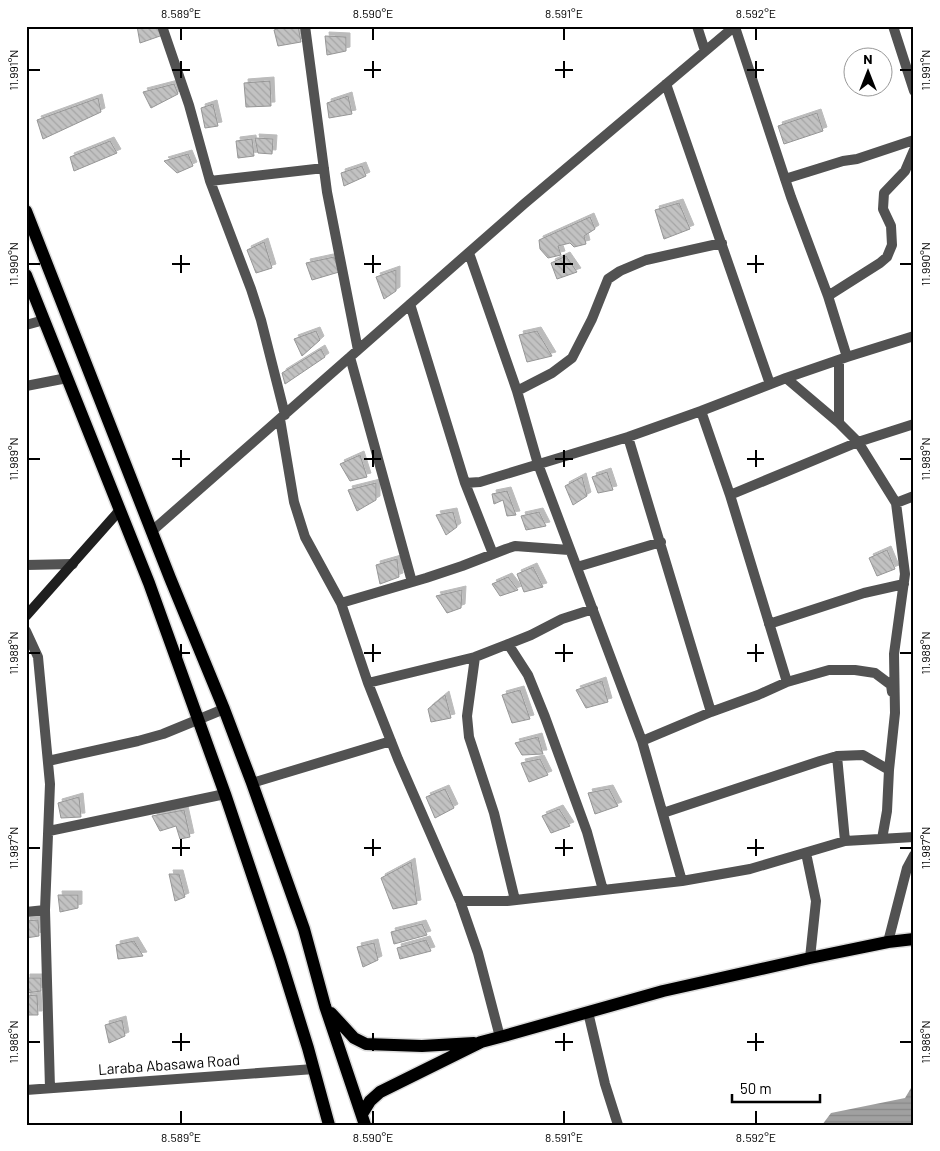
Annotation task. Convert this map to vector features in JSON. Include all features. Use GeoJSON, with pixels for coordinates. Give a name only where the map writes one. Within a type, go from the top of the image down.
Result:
{"type":"FeatureCollection","features":[{"type":"Feature","properties":{"kind":"main road"},"geometry":{"type":"LineString","coordinates":[[26,211],[252,784],[304,928],[325,1006],[363,1119]]}},
{"type":"Feature","properties":{"kind":"main road"},"geometry":{"type":"LineString","coordinates":[[26,275],[149,583],[225,794],[280,958],[329,1125]]}},
{"type":"Feature","properties":{"kind":"main road"},"geometry":{"type":"LineString","coordinates":[[325,1006],[344,1029],[354,1038],[366,1044],[422,1046],[481,1042],[663,991],[810,958],[888,942],[914,939]]}},
{"type":"Feature","properties":{"kind":"main road"},"geometry":{"type":"LineString","coordinates":[[363,1119],[370,1101],[380,1092],[481,1042]]}},
{"type":"Feature","properties":{"kind":"street"},"geometry":{"type":"LineString","coordinates":[[162,26],[189,104],[210,181],[251,288],[261,320],[282,417],[294,502],[305,537],[341,603],[368,683],[391,741],[460,901],[478,953],[500,1037]]}},
{"type":"Feature","properties":{"kind":"street"},"geometry":{"type":"LineString","coordinates":[[305,26],[324,168],[358,350]]}},
{"type":"Feature","properties":{"kind":"street"},"geometry":{"type":"LineString","coordinates":[[697,26],[705,51]]}},
{"type":"Feature","properties":{"kind":"street"},"geometry":{"type":"LineString","coordinates":[[152,531],[524,204],[735,26],[785,179],[828,296],[843,359],[840,424]]}},
{"type":"Feature","properties":{"kind":"street"},"geometry":{"type":"LineString","coordinates":[[893,26],[914,91]]}},
{"type":"Feature","properties":{"kind":"street"},"geometry":{"type":"LineString","coordinates":[[666,84],[770,384]]}},
{"type":"Feature","properties":{"kind":"street"},"geometry":{"type":"LineString","coordinates":[[785,179],[843,161],[857,159],[914,140]]}},
{"type":"Feature","properties":{"kind":"street"},"geometry":{"type":"LineString","coordinates":[[828,296],[887,257],[892,245],[891,226],[883,209],[884,193],[905,171],[914,150]]}},
{"type":"Feature","properties":{"kind":"street"},"geometry":{"type":"LineString","coordinates":[[210,181],[324,168]]}},
{"type":"Feature","properties":{"kind":"street"},"geometry":{"type":"LineString","coordinates":[[517,391],[552,373],[572,358],[592,319],[608,279],[620,271],[646,260],[722,243]]}},
{"type":"Feature","properties":{"kind":"street"},"geometry":{"type":"LineString","coordinates":[[469,253],[517,391],[538,464],[642,741],[682,881]]}},
{"type":"Feature","properties":{"kind":"street"},"geometry":{"type":"LineString","coordinates":[[410,304],[465,483],[492,554]]}},
{"type":"Feature","properties":{"kind":"street"},"geometry":{"type":"LineString","coordinates":[[26,325],[44,320]]}},
{"type":"Feature","properties":{"kind":"street"},"geometry":{"type":"LineString","coordinates":[[465,483],[480,482],[628,436],[701,411],[786,378],[914,336]]}},
{"type":"Feature","properties":{"kind":"street"},"geometry":{"type":"LineString","coordinates":[[350,357],[412,582]]}},
{"type":"Feature","properties":{"kind":"street"},"geometry":{"type":"LineString","coordinates":[[26,386],[66,378]]}},
{"type":"Feature","properties":{"kind":"street"},"geometry":{"type":"LineString","coordinates":[[786,378],[858,442],[896,503],[908,576],[894,654],[895,713],[887,812],[882,839]]}},
{"type":"Feature","properties":{"kind":"street"},"geometry":{"type":"LineString","coordinates":[[701,411],[730,495],[787,682]]}},
{"type":"Feature","properties":{"kind":"street"},"geometry":{"type":"LineString","coordinates":[[730,495],[858,442],[914,424]]}},
{"type":"Feature","properties":{"kind":"street"},"geometry":{"type":"LineString","coordinates":[[628,436],[711,712]]}},
{"type":"Feature","properties":{"kind":"street"},"geometry":{"type":"LineString","coordinates":[[896,503],[914,496]]}},
{"type":"Feature","properties":{"kind":"street"},"geometry":{"type":"LineString","coordinates":[[26,616],[120,510]]}},
{"type":"Feature","properties":{"kind":"street"},"geometry":{"type":"LineString","coordinates":[[577,567],[661,542]]}},
{"type":"Feature","properties":{"kind":"street"},"geometry":{"type":"LineString","coordinates":[[341,603],[462,566],[515,546],[570,550]]}},
{"type":"Feature","properties":{"kind":"street"},"geometry":{"type":"LineString","coordinates":[[26,565],[73,564]]}},
{"type":"Feature","properties":{"kind":"street"},"geometry":{"type":"LineString","coordinates":[[769,624],[864,593],[908,576]]}},
{"type":"Feature","properties":{"kind":"street"},"geometry":{"type":"LineString","coordinates":[[368,683],[475,657],[531,635],[562,619],[593,609]]}},
{"type":"Feature","properties":{"kind":"street"},"geometry":{"type":"LineString","coordinates":[[26,630],[38,657],[50,784],[45,910],[50,1088]]}},
{"type":"Feature","properties":{"kind":"street"},"geometry":{"type":"LineString","coordinates":[[508,644],[528,675],[545,717],[587,832],[603,890]]}},
{"type":"Feature","properties":{"kind":"street"},"geometry":{"type":"LineString","coordinates":[[475,657],[467,716],[469,737],[494,813],[515,900]]}},
{"type":"Feature","properties":{"kind":"street"},"geometry":{"type":"LineString","coordinates":[[642,741],[787,682],[829,670],[855,670],[874,673],[891,685],[895,713]]}},
{"type":"Feature","properties":{"kind":"street"},"geometry":{"type":"LineString","coordinates":[[48,761],[138,742],[224,709]]}},
{"type":"Feature","properties":{"kind":"street"},"geometry":{"type":"LineString","coordinates":[[252,784],[391,741]]}},
{"type":"Feature","properties":{"kind":"street"},"geometry":{"type":"LineString","coordinates":[[663,813],[837,756],[863,755],[889,770]]}},
{"type":"Feature","properties":{"kind":"street"},"geometry":{"type":"LineString","coordinates":[[837,756],[845,841]]}},
{"type":"Feature","properties":{"kind":"street"},"geometry":{"type":"LineString","coordinates":[[48,831],[225,794]]}},
{"type":"Feature","properties":{"kind":"street"},"geometry":{"type":"LineString","coordinates":[[460,901],[515,900],[682,881],[750,869],[845,841],[914,837]]}},
{"type":"Feature","properties":{"kind":"street"},"geometry":{"type":"LineString","coordinates":[[806,853],[816,901],[810,958]]}},
{"type":"Feature","properties":{"kind":"street"},"geometry":{"type":"LineString","coordinates":[[888,942],[907,868],[914,855]]}},
{"type":"Feature","properties":{"kind":"street"},"geometry":{"type":"LineString","coordinates":[[26,912],[45,910]]}},
{"type":"Feature","properties":{"kind":"street"},"geometry":{"type":"LineString","coordinates":[[588,1012],[605,1084],[618,1125]]}},
{"type":"Feature","properties":{"kind":"street","name":"Laraba Abasawa Road"},"geometry":{"type":"LineString","coordinates":[[26,1090],[314,1069]]}},
{"type":"Feature","properties":{"kind":"shaded area"},"geometry":{"type":"Polygon","coordinates":[[[914,1083],[914,1125],[822,1125],[831,1113],[905,1098],[914,1083]]]}},
{"type":"Feature","properties":{"kind":"building"},"geometry":{"type":"Polygon","coordinates":[[[137,26],[160,26],[163,35],[140,43],[137,26]]]}},
{"type":"Feature","properties":{"kind":"building"},"geometry":{"type":"Polygon","coordinates":[[[286,26],[298,26],[301,42],[278,46],[274,30],[286,26]]]}},
{"type":"Feature","properties":{"kind":"building"},"geometry":{"type":"Polygon","coordinates":[[[325,36],[346,37],[346,51],[327,55],[325,36]]]}},
{"type":"Feature","properties":{"kind":"building"},"geometry":{"type":"Polygon","coordinates":[[[270,81],[271,106],[246,107],[244,83],[270,81]]]}},
{"type":"Feature","properties":{"kind":"building"},"geometry":{"type":"Polygon","coordinates":[[[174,84],[178,94],[151,108],[143,92],[174,84]]]}},
{"type":"Feature","properties":{"kind":"building"},"geometry":{"type":"Polygon","coordinates":[[[348,96],[352,114],[329,118],[327,103],[348,96]]]}},
{"type":"Feature","properties":{"kind":"building"},"geometry":{"type":"Polygon","coordinates":[[[98,98],[101,112],[43,139],[37,120],[98,98]]]}},
{"type":"Feature","properties":{"kind":"building"},"geometry":{"type":"Polygon","coordinates":[[[213,104],[218,126],[205,128],[201,108],[213,104]]]}},
{"type":"Feature","properties":{"kind":"building"},"geometry":{"type":"Polygon","coordinates":[[[817,113],[823,131],[784,144],[778,126],[817,113]]]}},
{"type":"Feature","properties":{"kind":"building"},"geometry":{"type":"Polygon","coordinates":[[[255,138],[273,139],[272,154],[258,153],[255,138]]]}},
{"type":"Feature","properties":{"kind":"building"},"geometry":{"type":"Polygon","coordinates":[[[252,139],[254,156],[238,158],[236,141],[252,139]]]}},
{"type":"Feature","properties":{"kind":"building"},"geometry":{"type":"Polygon","coordinates":[[[110,141],[117,153],[74,171],[70,157],[110,141]]]}},
{"type":"Feature","properties":{"kind":"building"},"geometry":{"type":"Polygon","coordinates":[[[188,154],[193,166],[177,173],[164,161],[188,154]]]}},
{"type":"Feature","properties":{"kind":"building"},"geometry":{"type":"Polygon","coordinates":[[[362,166],[366,176],[344,186],[341,173],[362,166]]]}},
{"type":"Feature","properties":{"kind":"building"},"geometry":{"type":"Polygon","coordinates":[[[679,203],[690,229],[664,239],[655,210],[679,203]]]}},
{"type":"Feature","properties":{"kind":"building"},"geometry":{"type":"Polygon","coordinates":[[[590,217],[595,229],[584,236],[586,244],[574,247],[570,243],[558,246],[561,255],[548,258],[540,249],[539,240],[590,217]]]}},
{"type":"Feature","properties":{"kind":"building"},"geometry":{"type":"Polygon","coordinates":[[[264,242],[272,268],[256,273],[247,250],[264,242]]]}},
{"type":"Feature","properties":{"kind":"building"},"geometry":{"type":"Polygon","coordinates":[[[566,256],[577,272],[557,279],[551,263],[566,256]]]}},
{"type":"Feature","properties":{"kind":"building"},"geometry":{"type":"Polygon","coordinates":[[[334,257],[339,272],[312,280],[306,263],[334,257]]]}},
{"type":"Feature","properties":{"kind":"building"},"geometry":{"type":"Polygon","coordinates":[[[396,270],[396,291],[384,299],[376,277],[396,270]]]}},
{"type":"Feature","properties":{"kind":"building"},"geometry":{"type":"Polygon","coordinates":[[[316,331],[320,340],[302,356],[294,339],[316,331]]]}},
{"type":"Feature","properties":{"kind":"building"},"geometry":{"type":"Polygon","coordinates":[[[537,331],[552,356],[527,362],[519,335],[537,331]]]}},
{"type":"Feature","properties":{"kind":"building"},"geometry":{"type":"Polygon","coordinates":[[[321,349],[325,357],[285,384],[282,373],[321,349]]]}},
{"type":"Feature","properties":{"kind":"building"},"geometry":{"type":"Polygon","coordinates":[[[360,455],[367,477],[350,481],[340,464],[360,455]]]}},
{"type":"Feature","properties":{"kind":"building"},"geometry":{"type":"Polygon","coordinates":[[[607,472],[613,490],[598,493],[592,477],[607,472]]]}},
{"type":"Feature","properties":{"kind":"building"},"geometry":{"type":"Polygon","coordinates":[[[582,477],[587,496],[573,505],[565,486],[582,477]]]}},
{"type":"Feature","properties":{"kind":"building"},"geometry":{"type":"Polygon","coordinates":[[[376,483],[376,500],[357,511],[348,490],[376,483]]]}},
{"type":"Feature","properties":{"kind":"building"},"geometry":{"type":"Polygon","coordinates":[[[507,491],[516,515],[507,516],[503,500],[494,504],[492,494],[507,491]]]}},
{"type":"Feature","properties":{"kind":"building"},"geometry":{"type":"Polygon","coordinates":[[[453,512],[457,527],[446,535],[436,515],[453,512]]]}},
{"type":"Feature","properties":{"kind":"building"},"geometry":{"type":"Polygon","coordinates":[[[539,512],[546,526],[526,530],[521,516],[539,512]]]}},
{"type":"Feature","properties":{"kind":"building"},"geometry":{"type":"Polygon","coordinates":[[[887,550],[895,569],[877,576],[869,558],[887,550]]]}},
{"type":"Feature","properties":{"kind":"building"},"geometry":{"type":"Polygon","coordinates":[[[397,559],[399,577],[380,584],[376,565],[397,559]]]}},
{"type":"Feature","properties":{"kind":"building"},"geometry":{"type":"Polygon","coordinates":[[[533,567],[543,587],[524,592],[517,574],[533,567]]]}},
{"type":"Feature","properties":{"kind":"building"},"geometry":{"type":"Polygon","coordinates":[[[508,577],[518,590],[500,596],[492,584],[508,577]]]}},
{"type":"Feature","properties":{"kind":"building"},"geometry":{"type":"Polygon","coordinates":[[[462,590],[461,608],[447,613],[436,596],[462,590]]]}},
{"type":"Feature","properties":{"kind":"building"},"geometry":{"type":"Polygon","coordinates":[[[602,681],[608,702],[586,708],[576,690],[602,681]]]}},
{"type":"Feature","properties":{"kind":"building"},"geometry":{"type":"Polygon","coordinates":[[[520,690],[530,719],[512,723],[502,695],[520,690]]]}},
{"type":"Feature","properties":{"kind":"building"},"geometry":{"type":"Polygon","coordinates":[[[445,695],[451,718],[431,722],[428,709],[445,695]]]}},
{"type":"Feature","properties":{"kind":"building"},"geometry":{"type":"Polygon","coordinates":[[[538,737],[543,754],[522,755],[515,743],[538,737]]]}},
{"type":"Feature","properties":{"kind":"building"},"geometry":{"type":"Polygon","coordinates":[[[540,759],[548,775],[529,782],[521,763],[540,759]]]}},
{"type":"Feature","properties":{"kind":"building"},"geometry":{"type":"Polygon","coordinates":[[[445,789],[454,808],[435,818],[426,797],[445,789]]]}},
{"type":"Feature","properties":{"kind":"building"},"geometry":{"type":"Polygon","coordinates":[[[609,789],[618,806],[595,814],[588,793],[609,789]]]}},
{"type":"Feature","properties":{"kind":"building"},"geometry":{"type":"Polygon","coordinates":[[[79,797],[81,817],[61,818],[58,803],[79,797]]]}},
{"type":"Feature","properties":{"kind":"building"},"geometry":{"type":"Polygon","coordinates":[[[559,809],[570,826],[551,833],[542,816],[559,809]]]}},
{"type":"Feature","properties":{"kind":"building"},"geometry":{"type":"Polygon","coordinates":[[[184,810],[190,837],[180,839],[176,826],[160,831],[152,816],[184,810]]]}},
{"type":"Feature","properties":{"kind":"building"},"geometry":{"type":"Polygon","coordinates":[[[411,862],[417,904],[393,909],[381,878],[411,862]]]}},
{"type":"Feature","properties":{"kind":"building"},"geometry":{"type":"Polygon","coordinates":[[[169,874],[179,874],[185,897],[175,901],[169,874]]]}},
{"type":"Feature","properties":{"kind":"building"},"geometry":{"type":"Polygon","coordinates":[[[58,895],[78,895],[78,908],[60,912],[58,895]]]}},
{"type":"Feature","properties":{"kind":"building"},"geometry":{"type":"Polygon","coordinates":[[[38,920],[39,936],[26,938],[26,921],[38,920]]]}},
{"type":"Feature","properties":{"kind":"building"},"geometry":{"type":"Polygon","coordinates":[[[422,924],[427,935],[394,944],[391,932],[422,924]]]}},
{"type":"Feature","properties":{"kind":"building"},"geometry":{"type":"Polygon","coordinates":[[[426,940],[431,951],[400,959],[397,948],[426,940]]]}},
{"type":"Feature","properties":{"kind":"building"},"geometry":{"type":"Polygon","coordinates":[[[134,941],[143,956],[118,959],[116,945],[134,941]]]}},
{"type":"Feature","properties":{"kind":"building"},"geometry":{"type":"Polygon","coordinates":[[[374,943],[378,960],[363,967],[357,947],[374,943]]]}},
{"type":"Feature","properties":{"kind":"building"},"geometry":{"type":"Polygon","coordinates":[[[26,978],[41,978],[41,991],[26,993],[26,978]]]}},
{"type":"Feature","properties":{"kind":"building"},"geometry":{"type":"Polygon","coordinates":[[[37,995],[38,1015],[26,1015],[26,996],[37,995]]]}},
{"type":"Feature","properties":{"kind":"building"},"geometry":{"type":"Polygon","coordinates":[[[122,1020],[125,1036],[109,1043],[105,1025],[122,1020]]]}}]}
